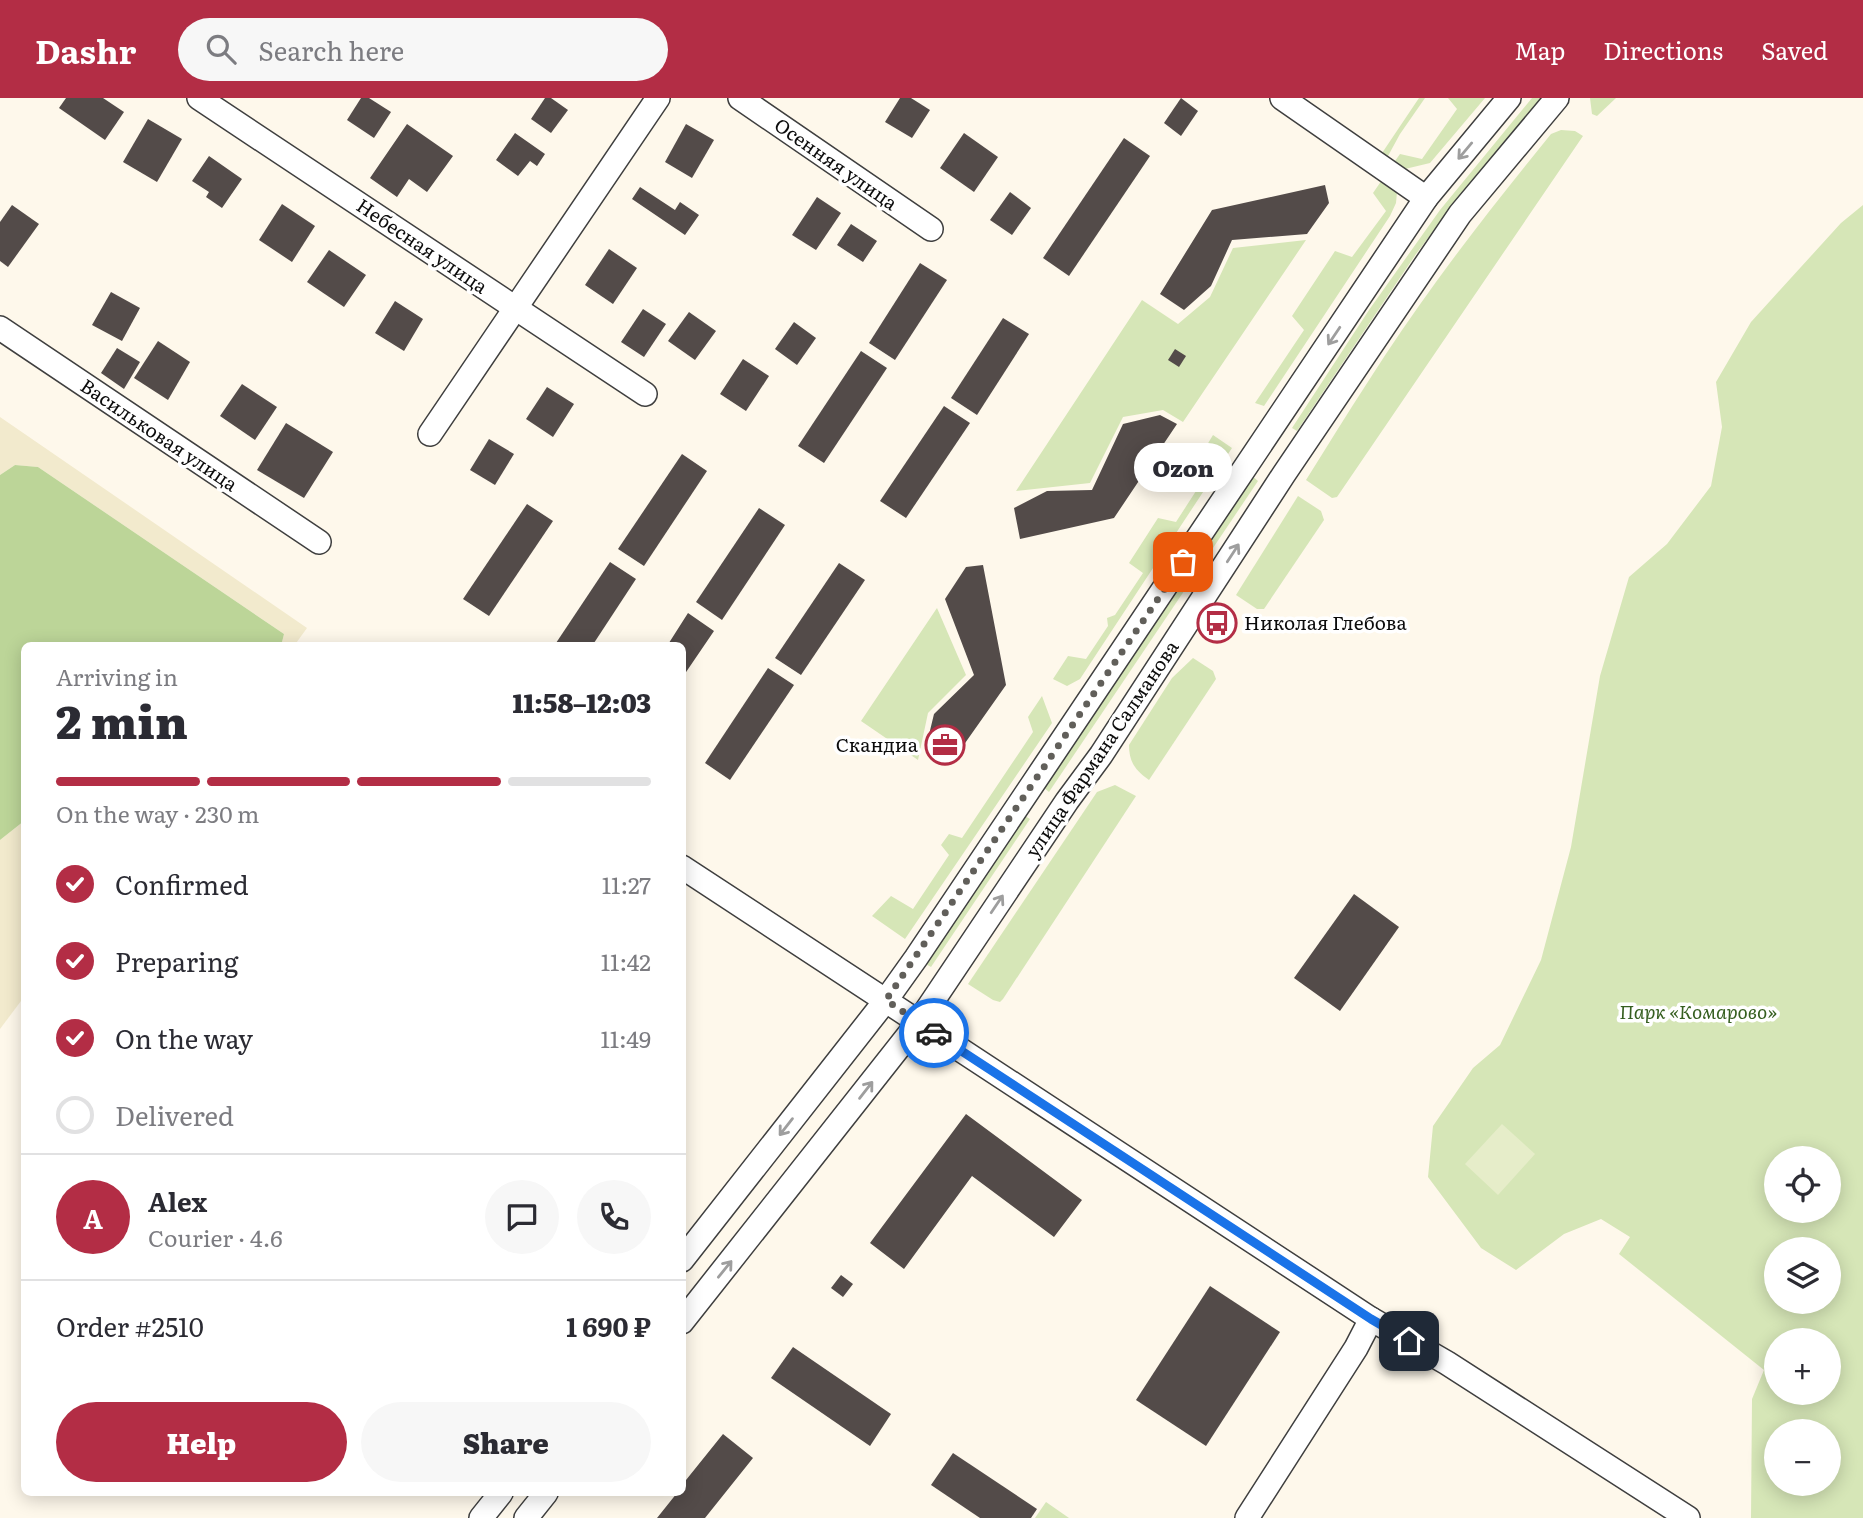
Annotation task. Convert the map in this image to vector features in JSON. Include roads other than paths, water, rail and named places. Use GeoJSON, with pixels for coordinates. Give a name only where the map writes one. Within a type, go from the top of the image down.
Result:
{"type":"FeatureCollection","features":[{"type":"Feature","properties":{"kind":"street","name":"Небесная улица"},"geometry":{"type":"LineString","coordinates":[[199,98],[645,394]]}},
{"type":"Feature","properties":{"kind":"street"},"geometry":{"type":"LineString","coordinates":[[430,434],[658,98]]}},
{"type":"Feature","properties":{"kind":"street","name":"Осенняя улица"},"geometry":{"type":"LineString","coordinates":[[740,98],[931,229]]}},
{"type":"Feature","properties":{"kind":"street"},"geometry":{"type":"LineString","coordinates":[[1282,98],[1426,198]]}},
{"type":"Feature","properties":{"kind":"street","name":"улица Фармана Салманова"},"geometry":{"type":"LineString","coordinates":[[686,1255],[886,1000],[1036,781],[1426,198],[1508,98]]}},
{"type":"Feature","properties":{"kind":"street","name":"улица Фармана Салманова"},"geometry":{"type":"LineString","coordinates":[[686,1317],[918,1023],[1101,755],[1284,474],[1460,214],[1557,98]]}},
{"type":"Feature","properties":{"kind":"street","name":"Васильковая улица"},"geometry":{"type":"LineString","coordinates":[[0,328],[319,542]]}},
{"type":"Feature","properties":{"kind":"street"},"geometry":{"type":"LineString","coordinates":[[1036,781],[1033,798],[1040,808],[1053,811],[1067,802]]}},
{"type":"Feature","properties":{"kind":"street"},"geometry":{"type":"LineString","coordinates":[[686,870],[1371,1319],[1447,1363],[1688,1518]]}},
{"type":"Feature","properties":{"kind":"street"},"geometry":{"type":"LineString","coordinates":[[1247,1518],[1356,1348],[1371,1319]]}},
{"type":"Feature","properties":{"kind":"street"},"geometry":{"type":"LineString","coordinates":[[481,1518],[499,1496]]}},
{"type":"Feature","properties":{"kind":"street"},"geometry":{"type":"LineString","coordinates":[[526,1518],[544,1496]]}},
{"type":"Feature","properties":{"kind":"place","name":"Ozon"},"geometry":{"type":"Point","coordinates":[1183,562]}},
{"type":"Feature","properties":{"kind":"place","name":"Николая Глебова"},"geometry":{"type":"Point","coordinates":[1217,623]}},
{"type":"Feature","properties":{"kind":"place","name":"Скандиа"},"geometry":{"type":"Point","coordinates":[945,745]}},
{"type":"Feature","properties":{"kind":"park label","name":"Парк «Комарово»"},"geometry":{"type":"Point","coordinates":[1698,1012]}}]}
